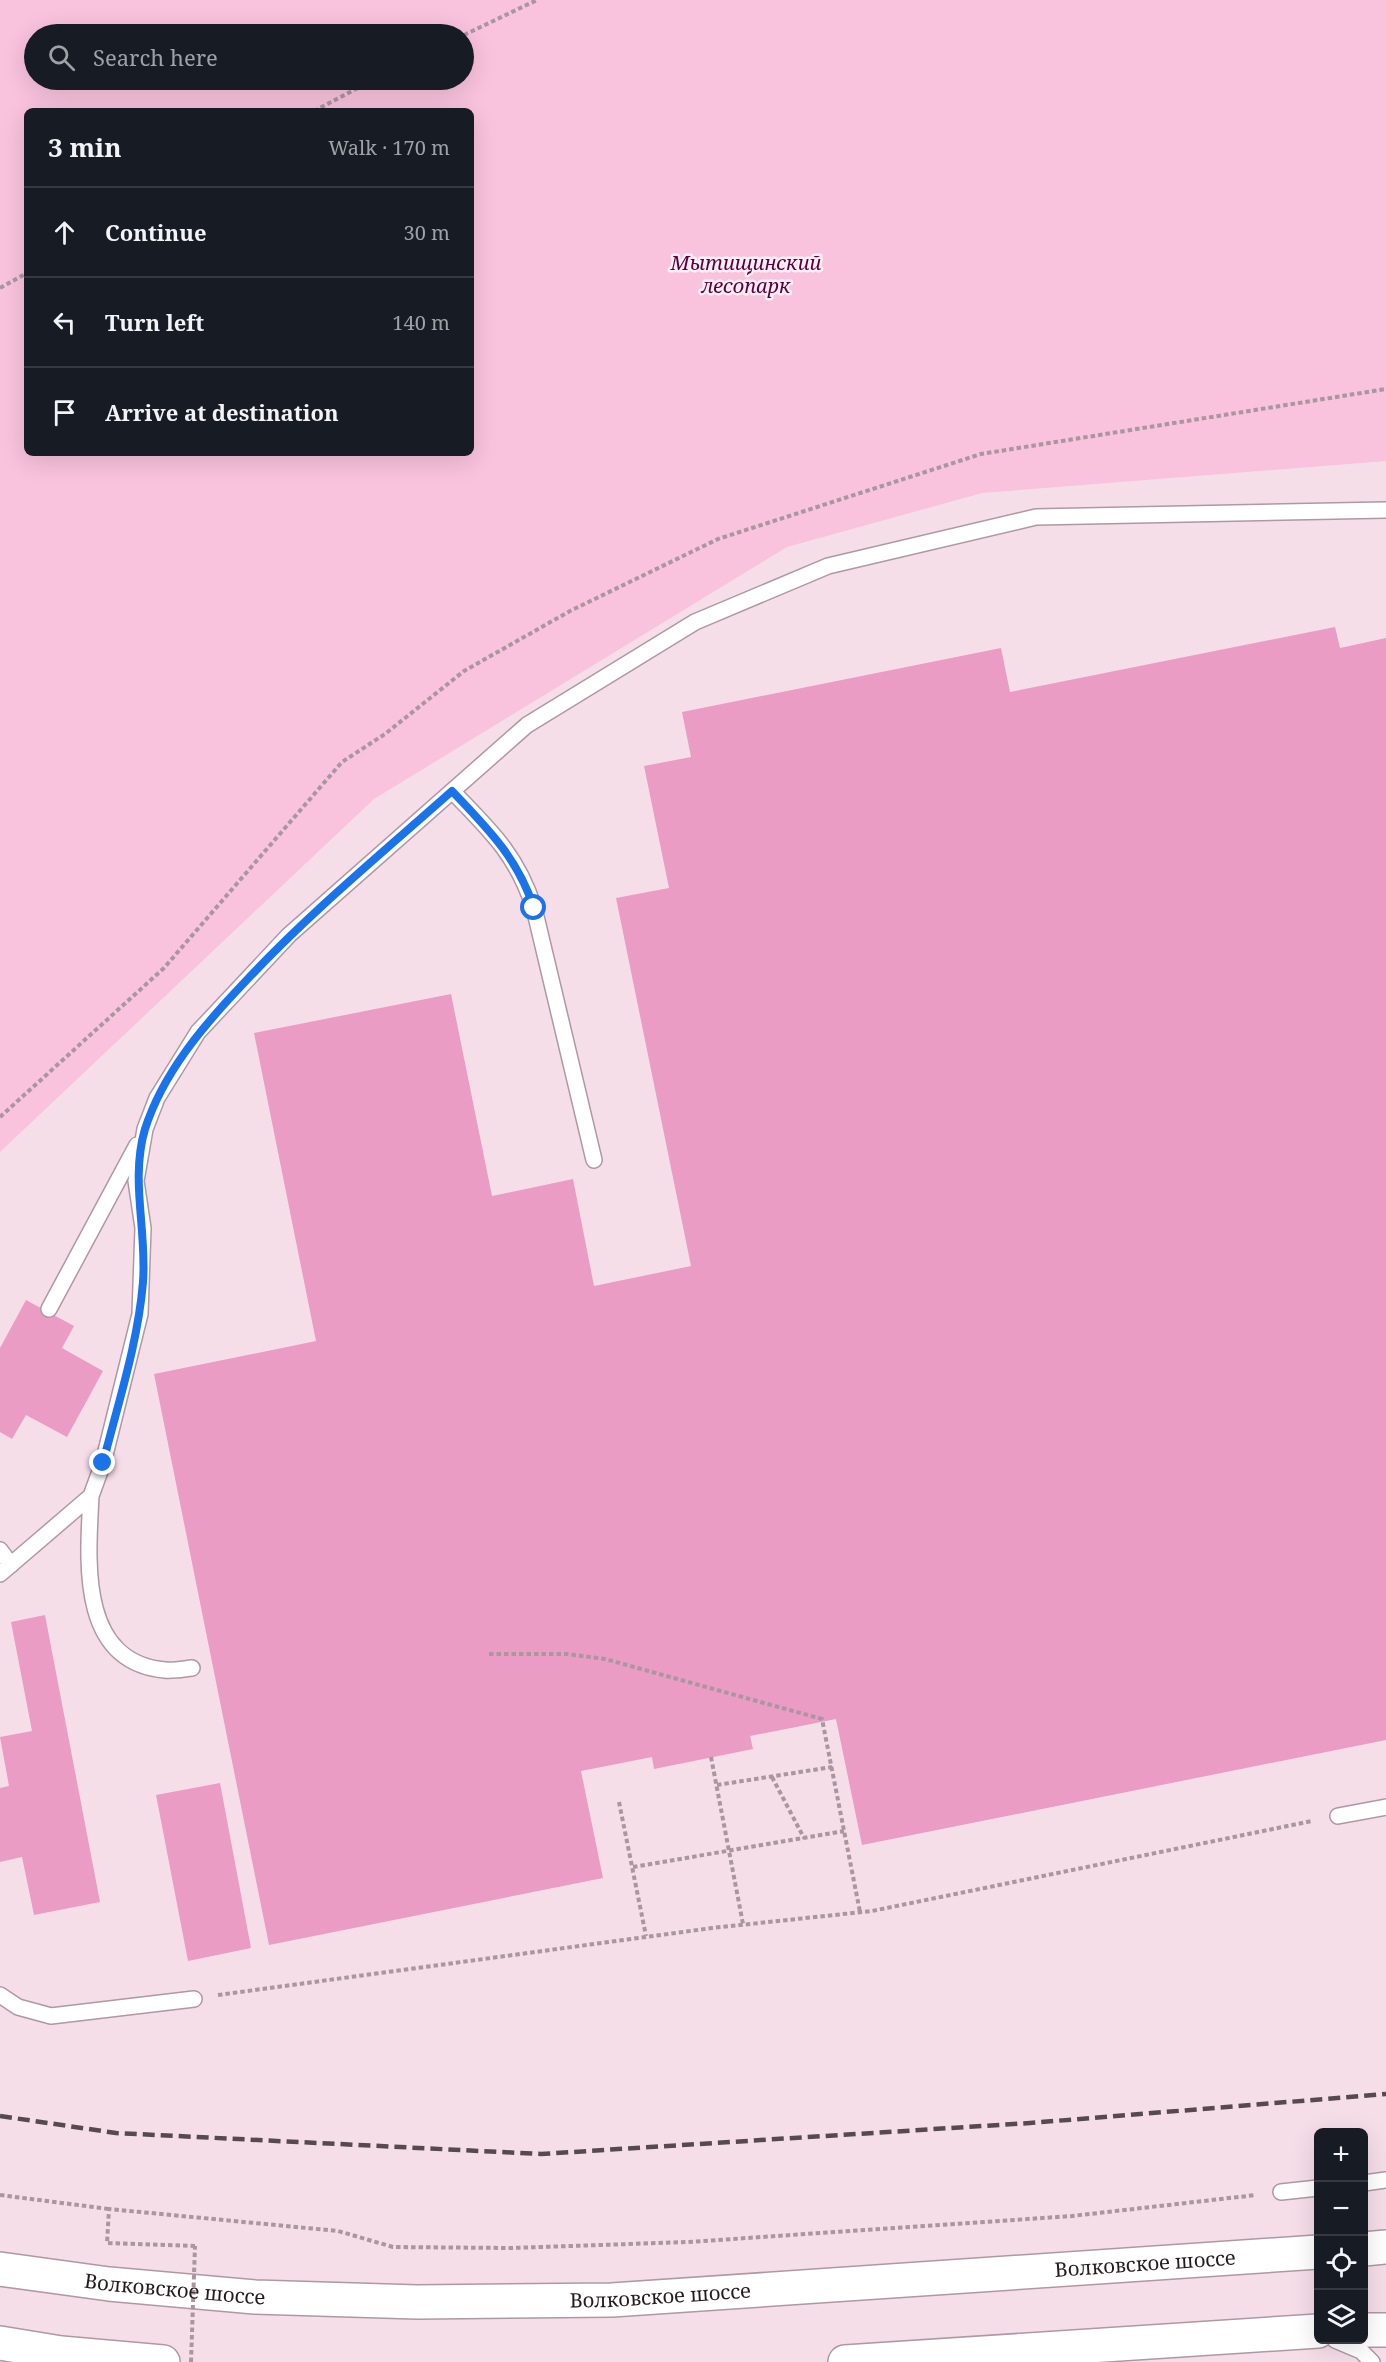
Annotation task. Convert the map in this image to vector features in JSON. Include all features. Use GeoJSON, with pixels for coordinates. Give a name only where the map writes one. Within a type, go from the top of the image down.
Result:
{"type":"FeatureCollection","features":[{"type":"Feature","properties":{"kind":"main road"},"geometry":{"type":"LineString","coordinates":[[1368,2249],[1386,2247]]}},
{"type":"Feature","properties":{"kind":"main road","name":"Волковское шоссе"},"geometry":{"type":"LineString","coordinates":[[0,2269],[109,2284],[255,2297],[417,2302],[601,2300],[1314,2252]]}},
{"type":"Feature","properties":{"kind":"main road"},"geometry":{"type":"LineString","coordinates":[[1368,2330],[1386,2330]]}},
{"type":"Feature","properties":{"kind":"main road"},"geometry":{"type":"LineString","coordinates":[[845,2362],[1314,2333]]}},
{"type":"Feature","properties":{"kind":"main road"},"geometry":{"type":"LineString","coordinates":[[0,2343],[61,2353],[163,2362]]}},
{"type":"Feature","properties":{"kind":"lane"},"geometry":{"type":"LineString","coordinates":[[49,1309],[145,1129],[157,1098],[198,1032],[289,935],[527,725],[695,622],[828,566],[1036,517],[1386,510]]}},
{"type":"Feature","properties":{"kind":"lane"},"geometry":{"type":"LineString","coordinates":[[452,791],[504,846],[525,880],[534,908],[594,1160]]}},
{"type":"Feature","properties":{"kind":"lane"},"geometry":{"type":"LineString","coordinates":[[145,1129],[136,1181],[143,1228],[140,1314],[103,1463],[91,1496],[88,1572],[94,1611],[105,1632],[119,1651],[137,1662],[164,1670],[192,1668]]}},
{"type":"Feature","properties":{"kind":"lane"},"geometry":{"type":"LineString","coordinates":[[0,1550],[5,1569],[91,1496]]}},
{"type":"Feature","properties":{"kind":"lane"},"geometry":{"type":"LineString","coordinates":[[1338,1816],[1386,1807]]}},
{"type":"Feature","properties":{"kind":"lane"},"geometry":{"type":"LineString","coordinates":[[0,1995],[18,2007],[51,2016],[194,1998]]}},
{"type":"Feature","properties":{"kind":"lane"},"geometry":{"type":"LineString","coordinates":[[1368,2182],[1386,2180]]}},
{"type":"Feature","properties":{"kind":"lane"},"geometry":{"type":"LineString","coordinates":[[1281,2192],[1314,2188]]}},
{"type":"Feature","properties":{"kind":"lane"},"geometry":{"type":"LineString","coordinates":[[1346,2344],[1361,2351],[1372,2362]]}},
{"type":"Feature","properties":{"kind":"path"},"geometry":{"type":"LineString","coordinates":[[474,30],[537,0]]}},
{"type":"Feature","properties":{"kind":"path"},"geometry":{"type":"LineString","coordinates":[[320,108],[354,90]]}},
{"type":"Feature","properties":{"kind":"path"},"geometry":{"type":"LineString","coordinates":[[0,288],[24,275]]}},
{"type":"Feature","properties":{"kind":"path"},"geometry":{"type":"LineString","coordinates":[[489,1654],[567,1654],[605,1659],[822,1719],[860,1912]]}},
{"type":"Feature","properties":{"kind":"path"},"geometry":{"type":"LineString","coordinates":[[711,1757],[743,1924]]}},
{"type":"Feature","properties":{"kind":"path"},"geometry":{"type":"LineString","coordinates":[[717,1785],[832,1767]]}},
{"type":"Feature","properties":{"kind":"path"},"geometry":{"type":"LineString","coordinates":[[772,1776],[804,1838]]}},
{"type":"Feature","properties":{"kind":"path"},"geometry":{"type":"LineString","coordinates":[[619,1802],[646,1936]]}},
{"type":"Feature","properties":{"kind":"path"},"geometry":{"type":"LineString","coordinates":[[194,1998],[646,1936],[860,1912],[1338,1816]]}},
{"type":"Feature","properties":{"kind":"path"},"geometry":{"type":"LineString","coordinates":[[633,1868],[844,1830]]}},
{"type":"Feature","properties":{"kind":"path"},"geometry":{"type":"LineString","coordinates":[[0,2195],[109,2210],[338,2231],[393,2247],[512,2248],[688,2242],[1060,2216],[1281,2192]]}},
{"type":"Feature","properties":{"kind":"path"},"geometry":{"type":"LineString","coordinates":[[109,2210],[107,2243],[195,2247],[191,2362]]}},
{"type":"Feature","properties":{"kind":"green space","name":"Мытищинский лесопарк"},"geometry":{"type":"Polygon","coordinates":[[[0,0],[1386,0],[1386,461],[982,493],[787,547],[374,799],[0,1152],[0,0]]]}},
{"type":"Feature","properties":{"kind":"building"},"geometry":{"type":"Polygon","coordinates":[[[1335,627],[1340,648],[1386,638],[1386,1740],[862,1845],[836,1719],[750,1736],[753,1749],[654,1769],[652,1757],[581,1771],[603,1878],[269,1945],[154,1374],[316,1341],[254,1033],[451,994],[492,1196],[573,1179],[594,1286],[691,1266],[616,898],[669,888],[644,766],[691,757],[682,712],[1001,648],[1010,692],[1335,627]]]}},
{"type":"Feature","properties":{"kind":"building"},"geometry":{"type":"Polygon","coordinates":[[[26,1300],[74,1326],[62,1348],[103,1371],[67,1437],[26,1415],[12,1439],[0,1432],[0,1348],[26,1300]]]}},
{"type":"Feature","properties":{"kind":"building"},"geometry":{"type":"Polygon","coordinates":[[[45,1615],[100,1902],[34,1915],[22,1857],[0,1862],[0,1788],[9,1786],[0,1737],[32,1731],[11,1622],[45,1615]]]}},
{"type":"Feature","properties":{"kind":"building"},"geometry":{"type":"Polygon","coordinates":[[[220,1783],[251,1948],[188,1961],[156,1795],[220,1783]]]}},
{"type":"Feature","properties":{"kind":"railway"},"geometry":{"type":"LineString","coordinates":[[0,2116],[116,2133],[541,2154],[1030,2123],[1386,2094]]}},
{"type":"Feature","properties":{"kind":"route"},"geometry":{"type":"LineString","coordinates":[[103,1463],[140,1314],[143,1228],[136,1181],[139,1156],[145,1129],[157,1098],[198,1032],[289,935],[452,791],[504,846],[525,880],[534,908]]}}]}
